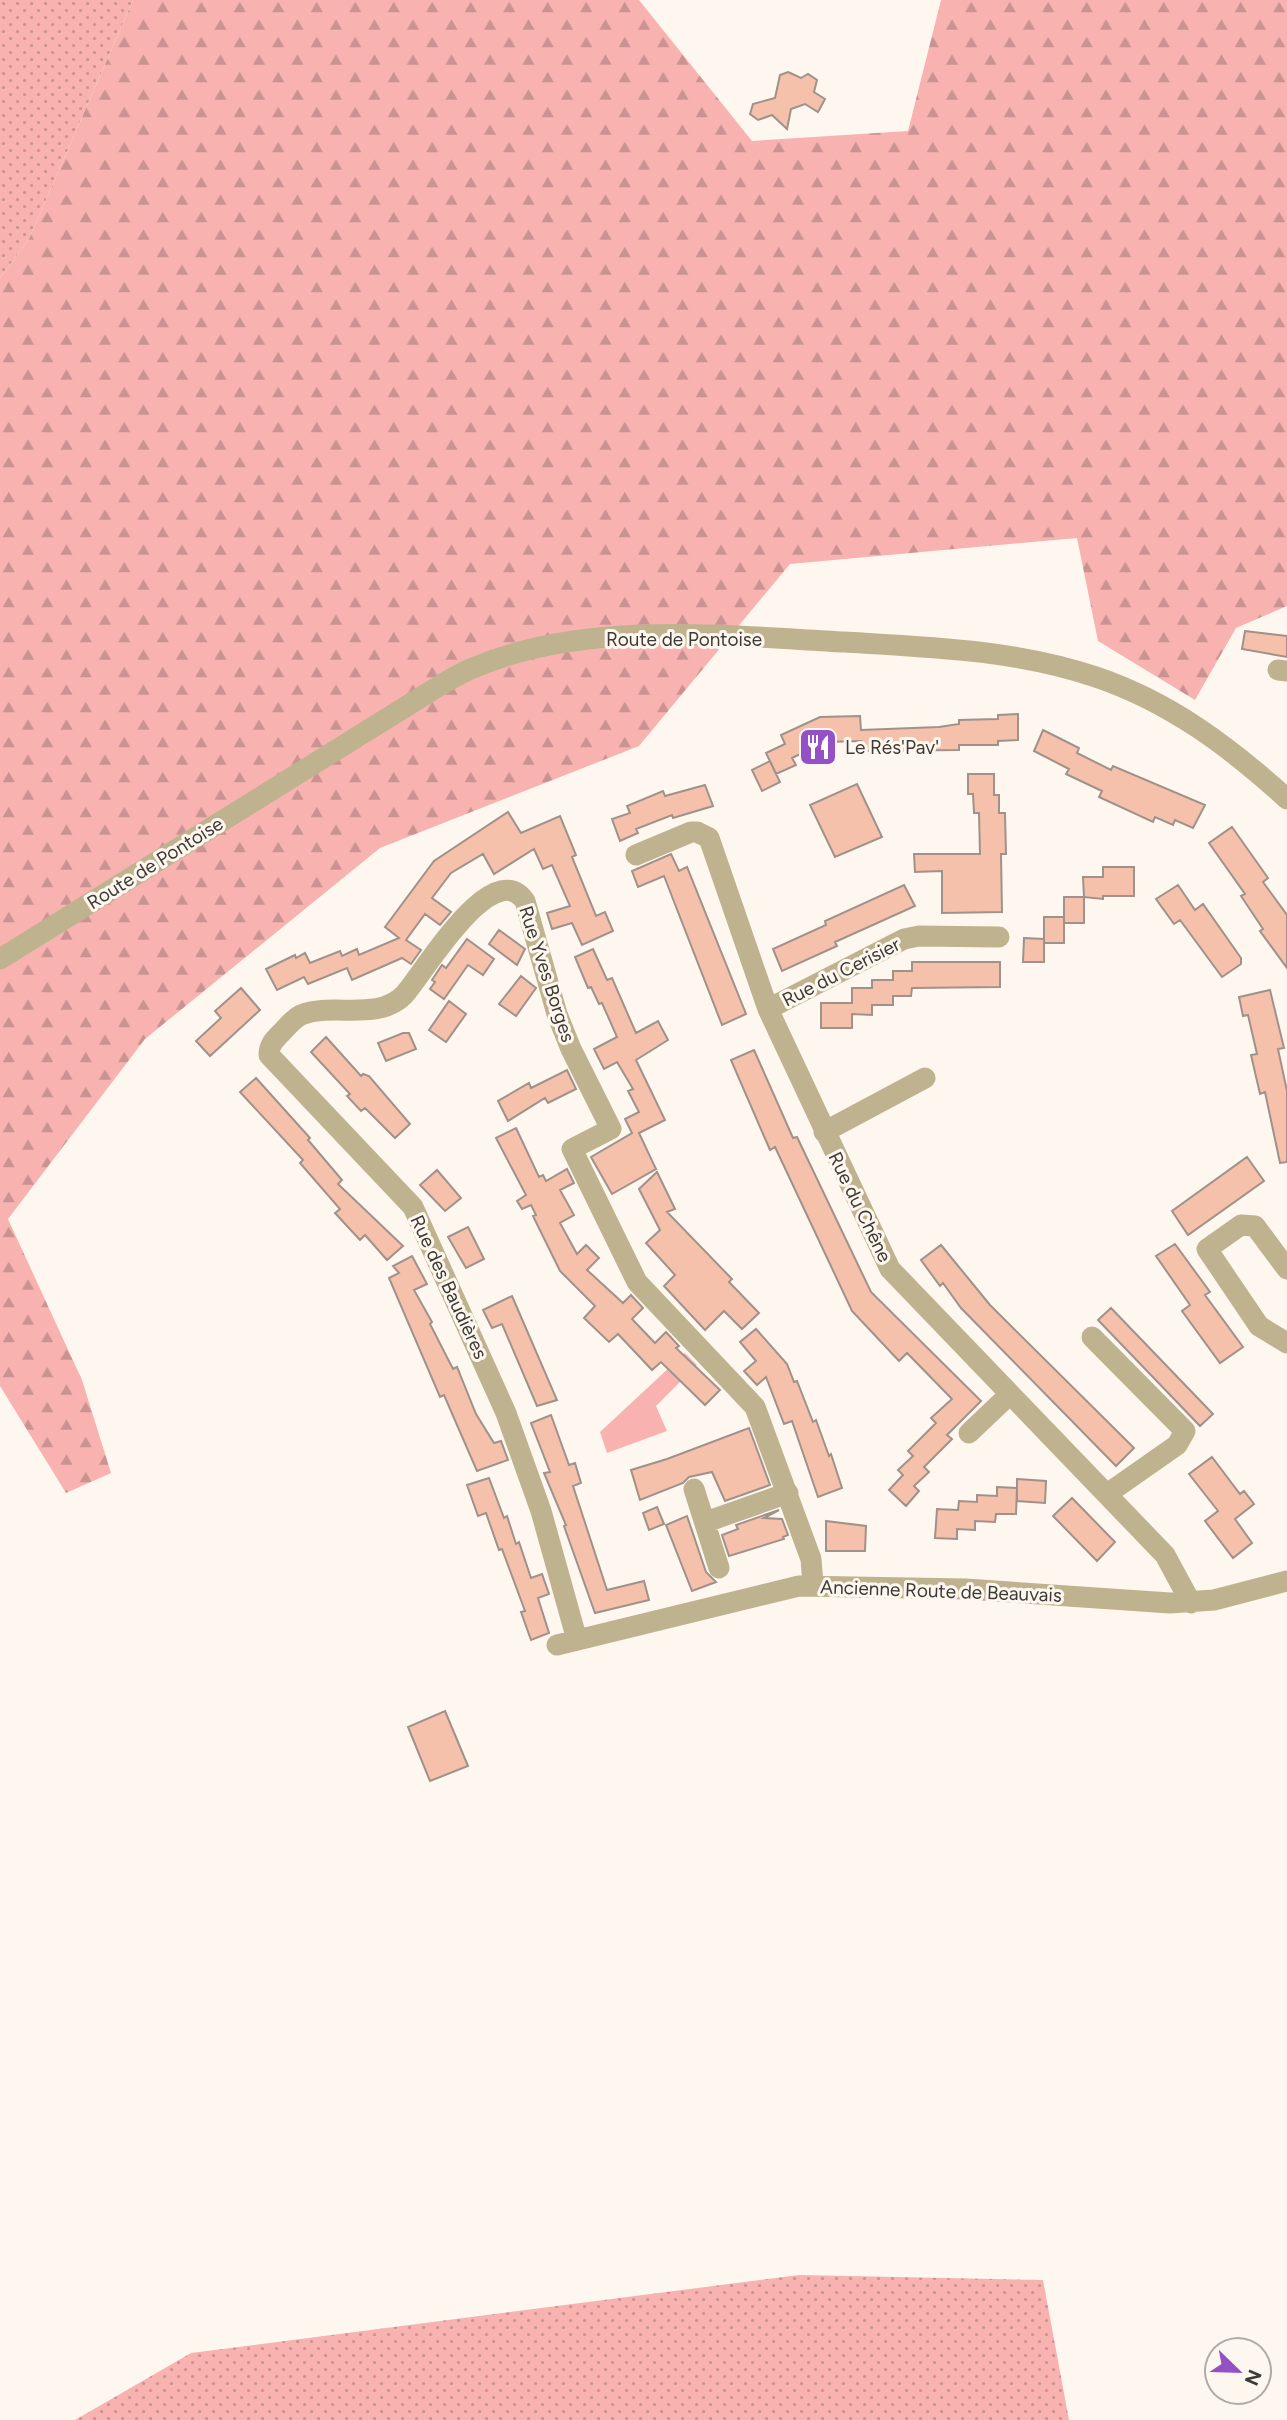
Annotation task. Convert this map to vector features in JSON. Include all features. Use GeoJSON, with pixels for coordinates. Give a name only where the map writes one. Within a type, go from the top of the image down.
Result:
{"type":"FeatureCollection","features":[{"type":"Feature","properties":{"kind":"street","name":"Route de Pontoise"},"geometry":{"type":"LineString","coordinates":[[0,960],[442,684],[478,666],[498,660],[611,636],[694,634],[923,646],[1031,660],[1096,677],[1182,716],[1242,757],[1287,799]]}},
{"type":"Feature","properties":{"kind":"street","name":"Rue du Chêne"},"geometry":{"type":"LineString","coordinates":[[636,855],[691,832],[709,838],[768,1009],[890,1269],[1165,1555],[1191,1602]]}},
{"type":"Feature","properties":{"kind":"street","name":"Rue Yves Borges"},"geometry":{"type":"LineString","coordinates":[[405,994],[467,913],[501,892],[509,891],[521,895],[528,909],[557,1014],[571,1049],[611,1129],[572,1149],[638,1282],[755,1407],[811,1559],[813,1585]]}},
{"type":"Feature","properties":{"kind":"street","name":"Rue du Cerisier"},"geometry":{"type":"LineString","coordinates":[[768,1009],[904,939],[928,936],[999,937]]}},
{"type":"Feature","properties":{"kind":"street","name":"Rue des Baudières"},"geometry":{"type":"LineString","coordinates":[[405,994],[377,1009],[300,1016],[272,1041],[268,1055],[413,1207],[506,1413],[541,1511],[567,1642]]}},
{"type":"Feature","properties":{"kind":"street"},"geometry":{"type":"LineString","coordinates":[[824,1132],[925,1078]]}},
{"type":"Feature","properties":{"kind":"street"},"geometry":{"type":"LineString","coordinates":[[1287,1269],[1255,1226],[1241,1225],[1207,1249],[1259,1326],[1287,1343]]}},
{"type":"Feature","properties":{"kind":"street"},"geometry":{"type":"LineString","coordinates":[[1092,1337],[1185,1431],[1177,1445],[1107,1494]]}},
{"type":"Feature","properties":{"kind":"street"},"geometry":{"type":"LineString","coordinates":[[969,1433],[1009,1395]]}},
{"type":"Feature","properties":{"kind":"street"},"geometry":{"type":"LineString","coordinates":[[694,1489],[719,1568]]}},
{"type":"Feature","properties":{"kind":"street"},"geometry":{"type":"LineString","coordinates":[[706,1522],[788,1493]]}},
{"type":"Feature","properties":{"kind":"street","name":"Ancienne Route de Beauvais"},"geometry":{"type":"LineString","coordinates":[[567,1642],[779,1588],[813,1585],[966,1589],[1191,1602],[1221,1599],[1287,1581]]}},
{"type":"Feature","properties":{"kind":"green space"},"geometry":{"type":"Polygon","coordinates":[[[0,0],[133,0],[29,239],[0,278],[0,0]]]}},
{"type":"Feature","properties":{"kind":"green space"},"geometry":{"type":"Polygon","coordinates":[[[133,0],[639,0],[752,141],[908,131],[941,0],[1287,0],[1287,606],[1236,628],[1195,700],[1098,641],[1077,538],[790,564],[639,746],[380,848],[145,1039],[8,1219],[82,1380],[111,1473],[66,1493],[0,1386],[0,278],[29,239],[133,0]]]}},
{"type":"Feature","properties":{"kind":"green space"},"geometry":{"type":"Polygon","coordinates":[[[685,1353],[697,1365],[656,1406],[667,1431],[607,1453],[600,1432],[685,1353]]]}},
{"type":"Feature","properties":{"kind":"green space"},"geometry":{"type":"Polygon","coordinates":[[[799,2275],[1043,2280],[1069,2420],[75,2420],[191,2353],[799,2275]]]}},
{"type":"Feature","properties":{"kind":"building"},"geometry":{"type":"Polygon","coordinates":[[[788,72],[801,78],[808,74],[817,80],[814,92],[825,99],[818,112],[805,104],[791,109],[787,129],[772,115],[758,120],[750,114],[753,104],[775,98],[780,75],[788,72]]]}},
{"type":"Feature","properties":{"kind":"building"},"geometry":{"type":"Polygon","coordinates":[[[1245,631],[1287,636],[1287,657],[1242,649],[1245,631]]]}},
{"type":"Feature","properties":{"kind":"building"},"geometry":{"type":"Polygon","coordinates":[[[1018,714],[1018,740],[998,741],[998,745],[959,745],[959,750],[860,751],[861,741],[825,742],[792,758],[796,765],[776,774],[766,753],[785,744],[781,735],[820,717],[860,716],[861,730],[939,727],[959,724],[959,720],[998,719],[998,715],[1018,714]]]}},
{"type":"Feature","properties":{"kind":"building"},"geometry":{"type":"Polygon","coordinates":[[[1043,730],[1079,748],[1077,753],[1111,770],[1113,766],[1205,805],[1193,828],[1175,820],[1173,825],[1155,817],[1153,822],[1099,797],[1102,791],[1066,774],[1069,769],[1034,751],[1043,730]]]}},
{"type":"Feature","properties":{"kind":"building"},"geometry":{"type":"Polygon","coordinates":[[[770,761],[780,782],[762,791],[752,770],[770,761]]]}},
{"type":"Feature","properties":{"kind":"building"},"geometry":{"type":"Polygon","coordinates":[[[968,774],[994,774],[994,795],[999,795],[999,813],[1005,813],[1006,854],[1001,854],[1002,912],[942,913],[942,871],[915,872],[914,854],[980,854],[979,813],[974,813],[973,794],[968,794],[968,774]]]}},
{"type":"Feature","properties":{"kind":"building"},"geometry":{"type":"Polygon","coordinates":[[[857,784],[882,837],[835,857],[810,805],[857,784]]]}},
{"type":"Feature","properties":{"kind":"building"},"geometry":{"type":"Polygon","coordinates":[[[705,785],[713,806],[673,818],[672,815],[636,829],[638,833],[620,841],[612,819],[630,813],[627,806],[663,791],[665,796],[705,785]]]}},
{"type":"Feature","properties":{"kind":"building"},"geometry":{"type":"Polygon","coordinates":[[[508,812],[521,833],[560,816],[576,855],[572,857],[596,916],[605,912],[613,931],[582,945],[572,923],[552,929],[547,913],[570,906],[552,865],[543,869],[534,849],[494,874],[483,854],[451,873],[432,898],[451,912],[440,925],[425,914],[406,940],[421,950],[411,964],[402,958],[352,980],[347,968],[308,984],[304,977],[277,990],[266,969],[295,955],[296,958],[305,953],[310,963],[340,951],[342,956],[357,949],[359,955],[399,938],[385,927],[434,861],[508,812]]]}},
{"type":"Feature","properties":{"kind":"building"},"geometry":{"type":"Polygon","coordinates":[[[1232,827],[1268,878],[1263,882],[1287,915],[1287,968],[1260,931],[1263,929],[1241,896],[1245,894],[1209,843],[1232,827]]]}},
{"type":"Feature","properties":{"kind":"building"},"geometry":{"type":"Polygon","coordinates":[[[671,854],[679,871],[687,867],[746,1014],[722,1025],[664,876],[638,887],[632,871],[671,854]]]}},
{"type":"Feature","properties":{"kind":"building"},"geometry":{"type":"Polygon","coordinates":[[[1103,867],[1134,867],[1134,896],[1103,896],[1103,899],[1084,897],[1083,877],[1103,877],[1103,867]]]}},
{"type":"Feature","properties":{"kind":"building"},"geometry":{"type":"Polygon","coordinates":[[[904,885],[915,906],[835,942],[837,946],[782,971],[773,949],[826,925],[825,921],[904,885]]]}},
{"type":"Feature","properties":{"kind":"building"},"geometry":{"type":"Polygon","coordinates":[[[1178,885],[1195,910],[1203,904],[1241,958],[1241,964],[1222,977],[1180,920],[1174,924],[1156,899],[1178,885]]]}},
{"type":"Feature","properties":{"kind":"building"},"geometry":{"type":"Polygon","coordinates":[[[1064,897],[1084,897],[1084,923],[1064,923],[1064,897]]]}},
{"type":"Feature","properties":{"kind":"building"},"geometry":{"type":"Polygon","coordinates":[[[1044,917],[1064,917],[1064,943],[1044,943],[1044,917]]]}},
{"type":"Feature","properties":{"kind":"building"},"geometry":{"type":"Polygon","coordinates":[[[499,930],[525,949],[517,965],[489,944],[499,930]]]}},
{"type":"Feature","properties":{"kind":"building"},"geometry":{"type":"Polygon","coordinates":[[[1024,938],[1044,939],[1044,962],[1023,962],[1024,938]]]}},
{"type":"Feature","properties":{"kind":"building"},"geometry":{"type":"Polygon","coordinates":[[[467,939],[494,959],[483,975],[468,965],[444,999],[430,989],[435,982],[432,980],[442,965],[446,968],[467,939]]]}},
{"type":"Feature","properties":{"kind":"building"},"geometry":{"type":"Polygon","coordinates":[[[593,949],[607,980],[612,978],[636,1033],[658,1021],[668,1040],[636,1060],[665,1120],[639,1133],[656,1169],[612,1194],[591,1157],[632,1133],[625,1119],[639,1112],[628,1091],[633,1089],[617,1062],[604,1069],[594,1049],[617,1037],[602,1003],[599,1004],[591,987],[588,988],[575,957],[593,949]]]}},
{"type":"Feature","properties":{"kind":"building"},"geometry":{"type":"Polygon","coordinates":[[[912,962],[1000,962],[1000,987],[912,988],[911,996],[893,996],[893,1005],[872,1005],[872,1015],[852,1014],[852,1028],[821,1028],[821,1003],[852,1003],[852,988],[872,988],[872,980],[893,980],[893,971],[912,971],[912,962]]]}},
{"type":"Feature","properties":{"kind":"building"},"geometry":{"type":"Polygon","coordinates":[[[521,976],[536,988],[516,1016],[499,1004],[521,976]]]}},
{"type":"Feature","properties":{"kind":"building"},"geometry":{"type":"Polygon","coordinates":[[[241,988],[260,1010],[210,1056],[196,1041],[221,1018],[215,1011],[241,988]]]}},
{"type":"Feature","properties":{"kind":"building"},"geometry":{"type":"Polygon","coordinates":[[[1270,990],[1284,1048],[1278,1049],[1287,1091],[1287,1162],[1280,1163],[1265,1092],[1260,1094],[1251,1055],[1257,1054],[1248,1015],[1243,1016],[1239,997],[1270,990]]]}},
{"type":"Feature","properties":{"kind":"building"},"geometry":{"type":"Polygon","coordinates":[[[449,1001],[466,1014],[446,1042],[429,1030],[449,1001]]]}},
{"type":"Feature","properties":{"kind":"building"},"geometry":{"type":"Polygon","coordinates":[[[409,1033],[416,1049],[386,1061],[378,1043],[409,1033]]]}},
{"type":"Feature","properties":{"kind":"building"},"geometry":{"type":"Polygon","coordinates":[[[326,1037],[361,1076],[369,1076],[410,1124],[395,1138],[365,1108],[361,1111],[347,1096],[350,1094],[311,1052],[326,1037]]]}},
{"type":"Feature","properties":{"kind":"building"},"geometry":{"type":"Polygon","coordinates":[[[754,1050],[793,1138],[797,1137],[871,1292],[981,1401],[947,1435],[952,1439],[924,1467],[929,1472],[914,1486],[919,1491],[906,1506],[889,1490],[903,1475],[898,1470],[913,1456],[908,1451],[936,1423],[931,1418],[952,1399],[907,1353],[899,1361],[852,1311],[775,1147],[770,1150],[731,1060],[754,1050]]]}},
{"type":"Feature","properties":{"kind":"building"},"geometry":{"type":"Polygon","coordinates":[[[567,1070],[576,1089],[548,1103],[545,1098],[508,1121],[498,1101],[529,1083],[531,1088],[567,1070]]]}},
{"type":"Feature","properties":{"kind":"building"},"geometry":{"type":"Polygon","coordinates":[[[256,1078],[310,1138],[308,1140],[342,1180],[338,1184],[403,1246],[387,1260],[365,1235],[360,1240],[335,1213],[340,1209],[300,1163],[303,1160],[240,1092],[256,1078]]]}},
{"type":"Feature","properties":{"kind":"building"},"geometry":{"type":"Polygon","coordinates":[[[516,1128],[539,1177],[543,1175],[546,1181],[567,1169],[574,1183],[560,1190],[574,1215],[560,1223],[577,1254],[586,1245],[599,1258],[587,1270],[623,1303],[631,1295],[643,1308],[632,1319],[655,1343],[666,1332],[679,1346],[676,1348],[720,1390],[705,1405],[661,1362],[652,1370],[618,1334],[609,1342],[584,1318],[595,1306],[560,1271],[533,1216],[536,1215],[531,1205],[522,1209],[517,1201],[526,1195],[496,1138],[516,1128]]]}},
{"type":"Feature","properties":{"kind":"building"},"geometry":{"type":"Polygon","coordinates":[[[1247,1157],[1264,1181],[1188,1235],[1172,1211],[1247,1157]]]}},
{"type":"Feature","properties":{"kind":"building"},"geometry":{"type":"Polygon","coordinates":[[[437,1170],[461,1198],[445,1211],[420,1185],[437,1170]]]}},
{"type":"Feature","properties":{"kind":"building"},"geometry":{"type":"Polygon","coordinates":[[[657,1172],[675,1209],[667,1212],[732,1279],[729,1282],[759,1313],[742,1329],[724,1311],[705,1330],[664,1286],[675,1275],[646,1243],[660,1230],[639,1189],[657,1172]]]}},
{"type":"Feature","properties":{"kind":"building"},"geometry":{"type":"Polygon","coordinates":[[[468,1227],[484,1259],[466,1268],[448,1237],[468,1227]]]}},
{"type":"Feature","properties":{"kind":"building"},"geometry":{"type":"Polygon","coordinates":[[[1175,1244],[1210,1292],[1205,1295],[1243,1347],[1220,1363],[1182,1311],[1190,1305],[1156,1256],[1175,1244]]]}},
{"type":"Feature","properties":{"kind":"building"},"geometry":{"type":"Polygon","coordinates":[[[941,1245],[990,1305],[1134,1448],[1116,1466],[961,1308],[943,1283],[940,1286],[921,1260],[941,1245]]]}},
{"type":"Feature","properties":{"kind":"building"},"geometry":{"type":"Polygon","coordinates":[[[412,1256],[427,1284],[414,1290],[432,1322],[430,1324],[453,1369],[457,1367],[476,1414],[494,1443],[501,1441],[508,1460],[477,1471],[444,1395],[440,1397],[389,1278],[399,1273],[393,1266],[412,1256]]]}},
{"type":"Feature","properties":{"kind":"building"},"geometry":{"type":"Polygon","coordinates":[[[512,1296],[557,1400],[537,1406],[502,1324],[492,1328],[483,1310],[512,1296]]]}},
{"type":"Feature","properties":{"kind":"building"},"geometry":{"type":"Polygon","coordinates":[[[1111,1308],[1213,1414],[1200,1426],[1098,1320],[1111,1308]]]}},
{"type":"Feature","properties":{"kind":"building"},"geometry":{"type":"Polygon","coordinates":[[[756,1329],[787,1364],[794,1382],[797,1381],[813,1422],[816,1420],[829,1456],[831,1454],[842,1488],[818,1497],[792,1421],[784,1424],[766,1377],[757,1385],[744,1371],[756,1361],[740,1342],[756,1329]]]}},
{"type":"Feature","properties":{"kind":"building"},"geometry":{"type":"Polygon","coordinates":[[[551,1415],[569,1465],[575,1463],[581,1483],[573,1486],[607,1590],[644,1581],[649,1600],[595,1613],[564,1526],[566,1525],[544,1473],[550,1472],[531,1423],[551,1415]]]}},
{"type":"Feature","properties":{"kind":"building"},"geometry":{"type":"Polygon","coordinates":[[[749,1428],[770,1485],[725,1501],[712,1472],[689,1477],[683,1483],[640,1500],[631,1470],[749,1428]]]}},
{"type":"Feature","properties":{"kind":"building"},"geometry":{"type":"Polygon","coordinates":[[[1212,1457],[1240,1494],[1244,1491],[1254,1504],[1235,1519],[1252,1543],[1233,1558],[1205,1521],[1218,1511],[1189,1474],[1212,1457]]]}},
{"type":"Feature","properties":{"kind":"building"},"geometry":{"type":"Polygon","coordinates":[[[489,1478],[504,1518],[507,1516],[516,1544],[519,1542],[531,1578],[542,1574],[549,1594],[538,1598],[549,1633],[531,1640],[521,1612],[525,1611],[502,1549],[499,1550],[486,1513],[478,1516],[467,1485],[489,1478]]]}},
{"type":"Feature","properties":{"kind":"building"},"geometry":{"type":"Polygon","coordinates":[[[1017,1479],[1046,1481],[1045,1503],[1017,1501],[1017,1479]]]}},
{"type":"Feature","properties":{"kind":"building"},"geometry":{"type":"Polygon","coordinates":[[[997,1487],[1017,1488],[1016,1514],[996,1514],[995,1522],[975,1521],[975,1530],[957,1529],[957,1539],[935,1538],[937,1509],[958,1510],[959,1501],[977,1502],[977,1495],[997,1496],[997,1487]]]}},
{"type":"Feature","properties":{"kind":"building"},"geometry":{"type":"Polygon","coordinates":[[[1072,1498],[1115,1542],[1097,1561],[1053,1516],[1072,1498]]]}},
{"type":"Feature","properties":{"kind":"building"},"geometry":{"type":"Polygon","coordinates":[[[657,1507],[664,1524],[649,1530],[643,1513],[657,1507]]]}},
{"type":"Feature","properties":{"kind":"building"},"geometry":{"type":"Polygon","coordinates":[[[779,1510],[764,1518],[782,1519],[788,1535],[783,1537],[784,1539],[729,1556],[722,1535],[738,1529],[736,1525],[779,1510]]]}},
{"type":"Feature","properties":{"kind":"building"},"geometry":{"type":"Polygon","coordinates":[[[687,1516],[706,1572],[716,1582],[692,1591],[666,1525],[687,1516]]]}},
{"type":"Feature","properties":{"kind":"building"},"geometry":{"type":"Polygon","coordinates":[[[826,1521],[866,1526],[865,1551],[826,1551],[826,1521]]]}},
{"type":"Feature","properties":{"kind":"building"},"geometry":{"type":"Polygon","coordinates":[[[445,1711],[468,1766],[430,1781],[408,1727],[445,1711]]]}},
{"type":"Feature","properties":{"kind":"place","name":"Le Rés'Pav'"},"geometry":{"type":"Point","coordinates":[818,747]}}]}
